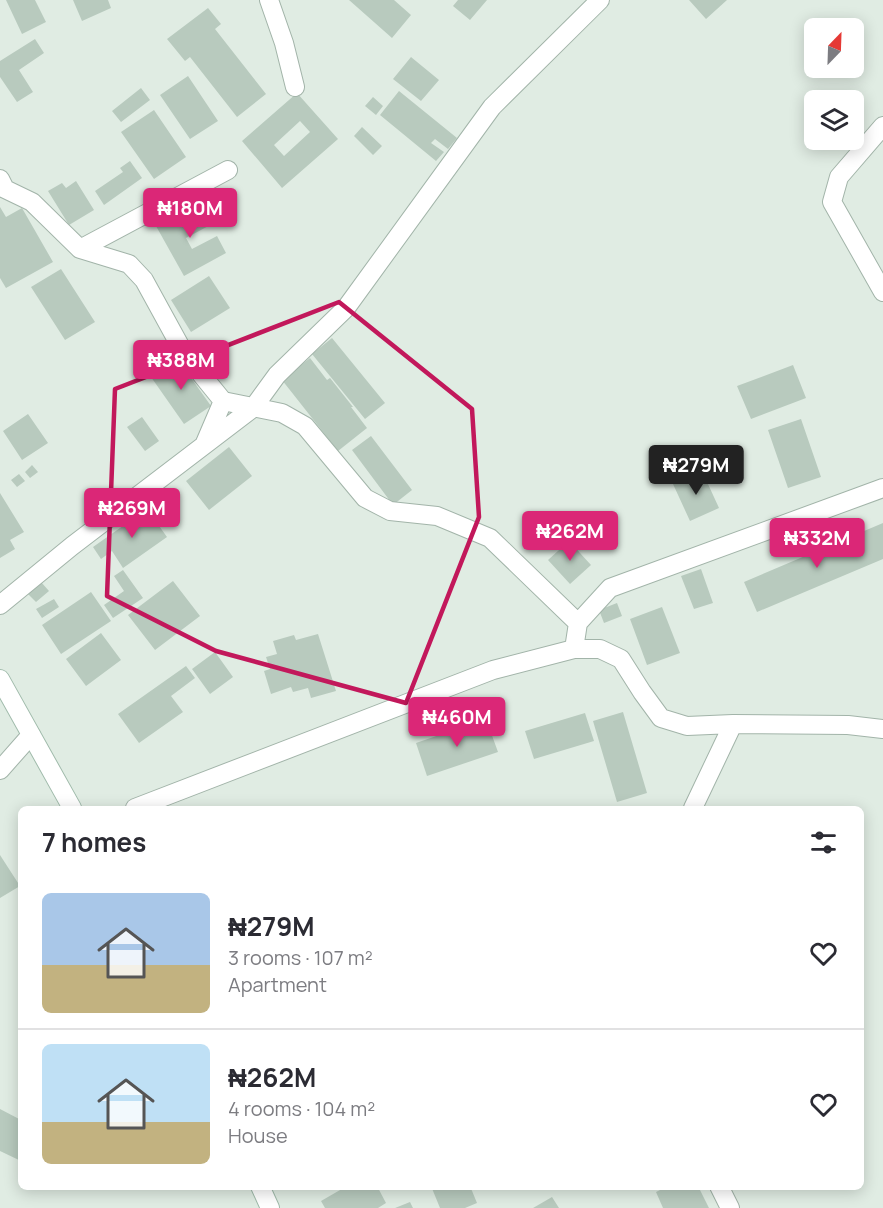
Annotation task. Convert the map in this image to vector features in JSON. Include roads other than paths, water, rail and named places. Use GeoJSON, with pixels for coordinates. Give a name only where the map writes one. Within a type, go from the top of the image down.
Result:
{"type":"FeatureCollection","features":[{"type":"Feature","properties":{"kind":"street"},"geometry":{"type":"LineString","coordinates":[[269,0],[284,43],[295,87]]}},
{"type":"Feature","properties":{"kind":"street"},"geometry":{"type":"LineString","coordinates":[[0,605],[72,546],[253,408],[277,375],[346,308],[492,107],[593,3]]}},
{"type":"Feature","properties":{"kind":"street"},"geometry":{"type":"LineString","coordinates":[[883,126],[839,177],[832,202],[883,292]]}},
{"type":"Feature","properties":{"kind":"street"},"geometry":{"type":"LineString","coordinates":[[80,249],[228,170]]}},
{"type":"Feature","properties":{"kind":"street"},"geometry":{"type":"LineString","coordinates":[[0,179],[5,189],[32,202],[80,249],[129,264],[144,280],[184,353],[223,401],[282,413],[305,426],[365,498],[390,511],[436,516],[490,538],[578,623]]}},
{"type":"Feature","properties":{"kind":"street"},"geometry":{"type":"LineString","coordinates":[[205,445],[223,401]]}},
{"type":"Feature","properties":{"kind":"street"},"geometry":{"type":"LineString","coordinates":[[573,649],[578,623],[610,588],[883,488]]}},
{"type":"Feature","properties":{"kind":"street"},"geometry":{"type":"LineString","coordinates":[[140,806],[494,670],[573,649],[600,650],[621,659],[662,718],[687,726],[848,725],[883,729]]}},
{"type":"Feature","properties":{"kind":"street"},"geometry":{"type":"LineString","coordinates":[[0,679],[71,806]]}},
{"type":"Feature","properties":{"kind":"street"},"geometry":{"type":"LineString","coordinates":[[694,806],[733,724]]}},
{"type":"Feature","properties":{"kind":"street"},"geometry":{"type":"LineString","coordinates":[[0,770],[31,735]]}},
{"type":"Feature","properties":{"kind":"street"},"geometry":{"type":"LineString","coordinates":[[262,1190],[270,1208]]}},
{"type":"Feature","properties":{"kind":"street"},"geometry":{"type":"LineString","coordinates":[[721,1190],[730,1208]]}}]}
